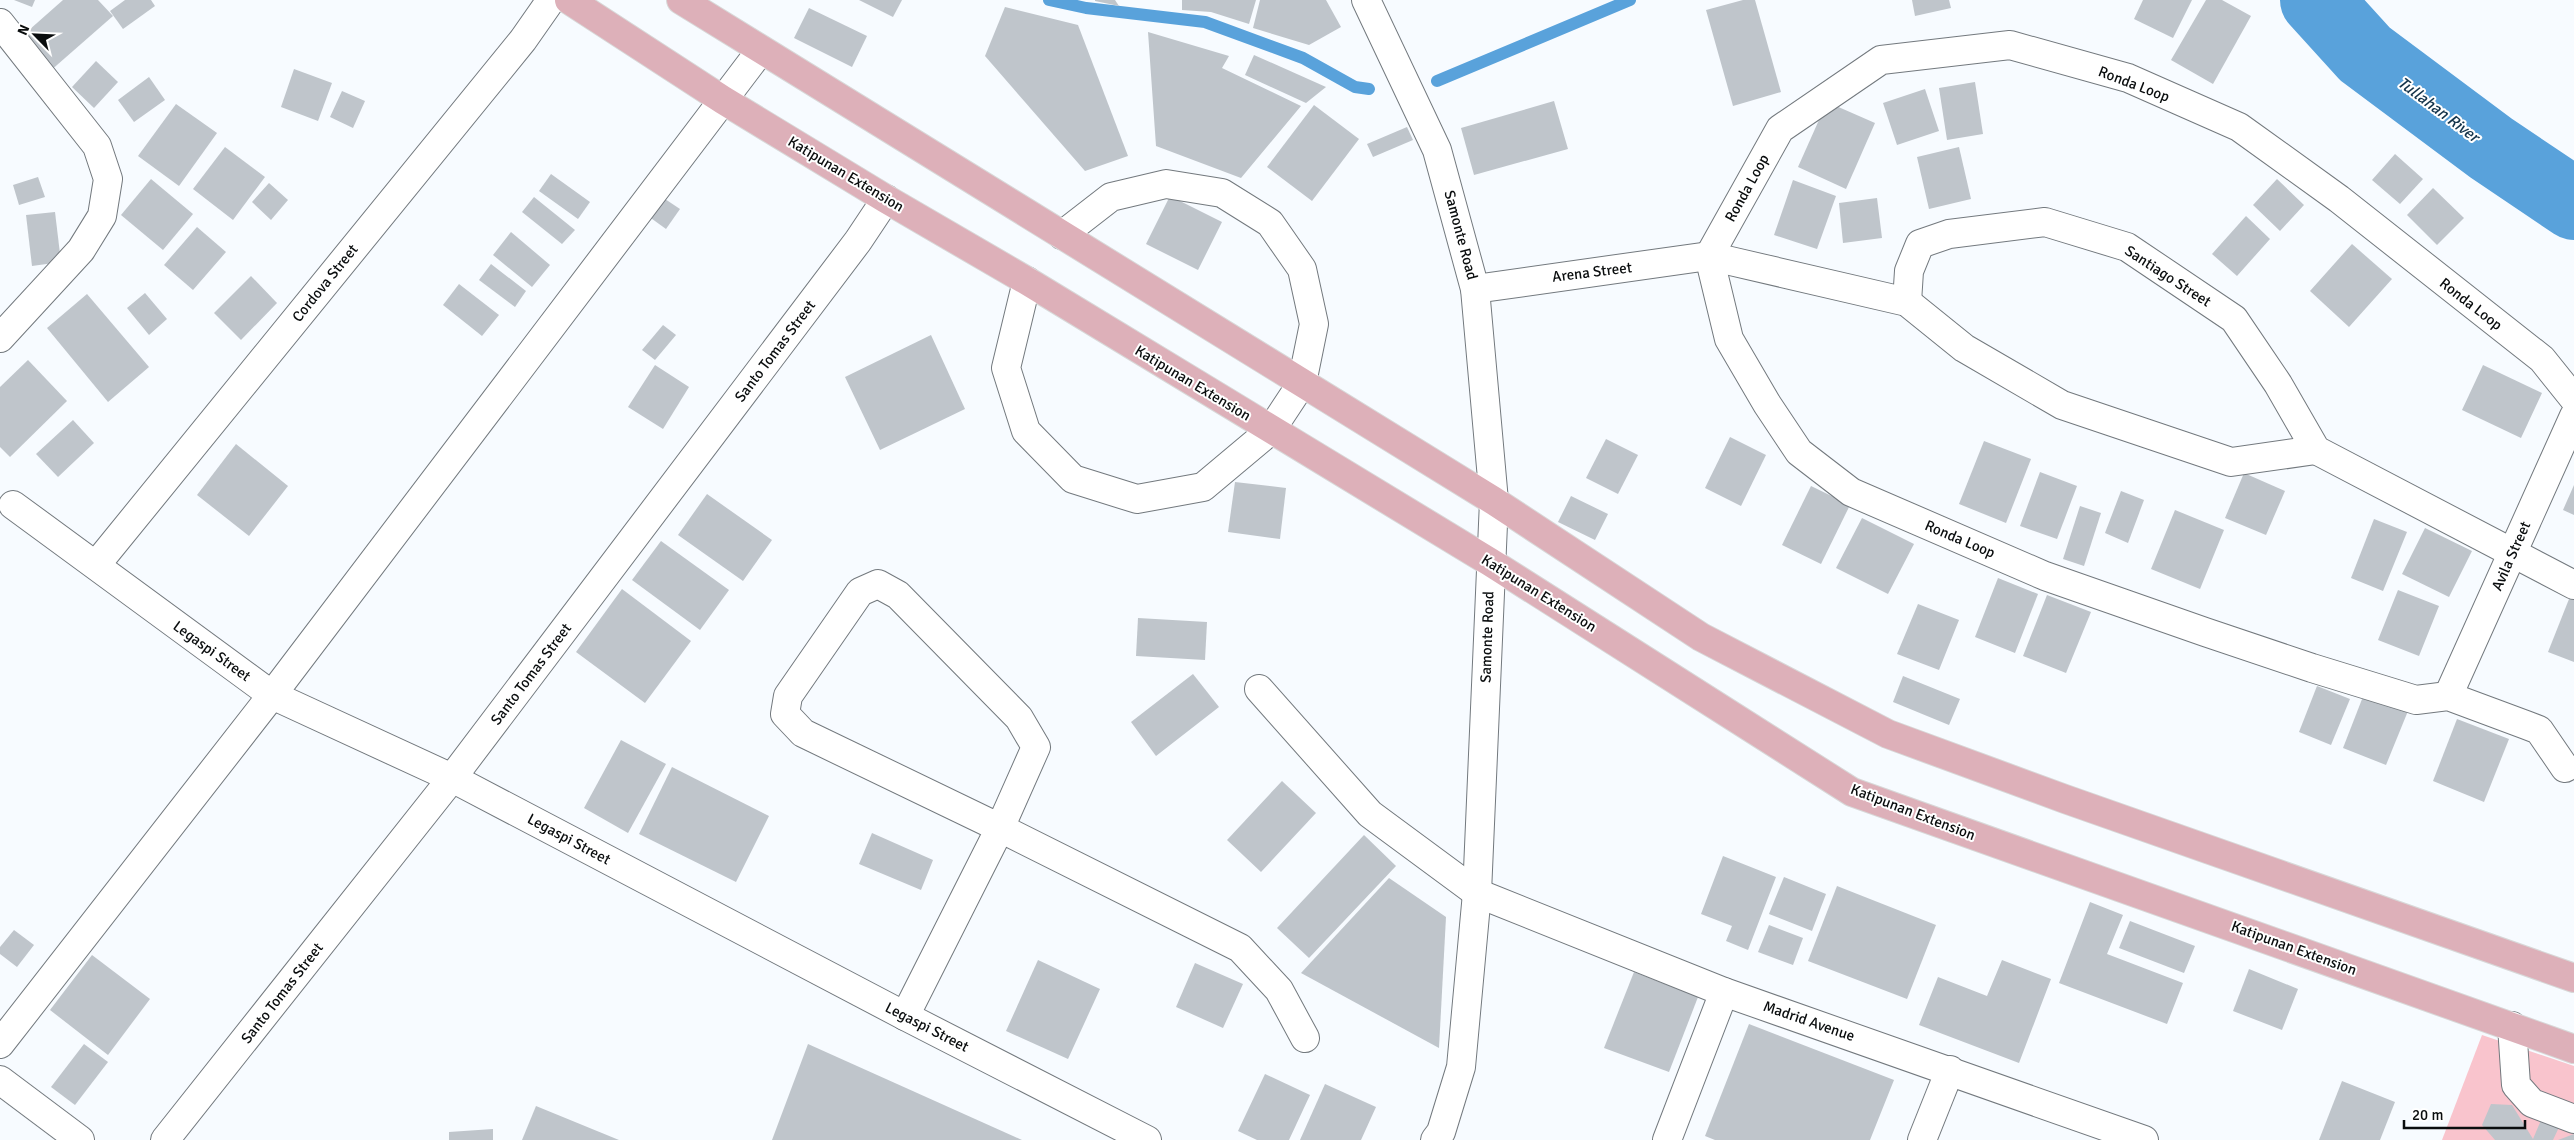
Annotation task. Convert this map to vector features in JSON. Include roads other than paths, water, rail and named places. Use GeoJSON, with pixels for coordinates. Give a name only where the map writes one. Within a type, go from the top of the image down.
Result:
{"type":"FeatureCollection","features":[{"type":"Feature","properties":{"kind":"main road","name":"Katipunan Extension"},"geometry":{"type":"LineString","coordinates":[[569,0],[723,100],[886,199],[1027,281],[1490,562],[1852,792],[2574,1049]]}},
{"type":"Feature","properties":{"kind":"main road"},"geometry":{"type":"LineString","coordinates":[[681,0],[1494,501],[1701,637],[1888,734],[2065,799],[2574,978]]}},
{"type":"Feature","properties":{"kind":"street","name":"Cordova Street"},"geometry":{"type":"LineString","coordinates":[[96,565],[523,40],[551,0]]}},
{"type":"Feature","properties":{"kind":"street","name":"Samonte Road"},"geometry":{"type":"LineString","coordinates":[[1366,0],[1437,150],[1476,289],[1494,501],[1477,893],[1462,1067],[1441,1132],[1435,1140]]}},
{"type":"Feature","properties":{"kind":"street"},"geometry":{"type":"LineString","coordinates":[[0,23],[97,146],[108,179],[102,216],[81,250],[0,338]]}},
{"type":"Feature","properties":{"kind":"street","name":"Ronda Loop"},"geometry":{"type":"LineString","coordinates":[[2448,696],[2416,700],[2205,632],[2045,576],[1851,492],[1799,452],[1767,404],[1730,339],[1709,256],[1780,129],[1881,60],[2010,45],[2128,78],[2239,127],[2339,199],[2542,359],[2574,399]]}},
{"type":"Feature","properties":{"kind":"street"},"geometry":{"type":"LineString","coordinates":[[0,1044],[272,695],[761,50]]}},
{"type":"Feature","properties":{"kind":"street"},"geometry":{"type":"LineString","coordinates":[[1027,281],[1006,368],[1026,431],[1073,479],[1137,498],[1203,488],[1271,430],[1302,383],[1314,324],[1302,269],[1270,223],[1222,193],[1166,184],[1111,197],[1062,235]]}},
{"type":"Feature","properties":{"kind":"street","name":"Santo Tomas Street"},"geometry":{"type":"LineString","coordinates":[[165,1140],[452,778],[858,241],[886,199]]}},
{"type":"Feature","properties":{"kind":"street","name":"Santiago Street"},"geometry":{"type":"LineString","coordinates":[[1907,302],[1909,271],[1920,244],[1949,234],[2045,222],[2127,247],[2234,319],[2278,384],[2316,450]]}},
{"type":"Feature","properties":{"kind":"street"},"geometry":{"type":"LineString","coordinates":[[1709,256],[1907,302],[1964,348],[2062,405],[2231,462],[2316,450],[2574,586]]}},
{"type":"Feature","properties":{"kind":"street","name":"Arena Street"},"geometry":{"type":"LineString","coordinates":[[1476,289],[1561,275],[1709,256]]}},
{"type":"Feature","properties":{"kind":"street","name":"Avila Street"},"geometry":{"type":"LineString","coordinates":[[2448,696],[2574,416]]}},
{"type":"Feature","properties":{"kind":"street","name":"Legaspi Street"},"geometry":{"type":"LineString","coordinates":[[13,505],[272,695],[452,778],[905,1016],[1146,1140]]}},
{"type":"Feature","properties":{"kind":"street"},"geometry":{"type":"LineString","coordinates":[[905,1016],[1000,828],[1036,747],[1019,718],[898,595],[878,584],[860,592],[788,696],[785,714],[803,733],[1000,828],[1240,948],[1279,990],[1305,1038]]}},
{"type":"Feature","properties":{"kind":"street","name":"Madrid Avenue"},"geometry":{"type":"LineString","coordinates":[[1259,689],[1370,814],[1477,893],[1724,992],[1950,1070],[2144,1140]]}},
{"type":"Feature","properties":{"kind":"street"},"geometry":{"type":"LineString","coordinates":[[2448,696],[2539,730],[2565,768]]}},
{"type":"Feature","properties":{"kind":"street"},"geometry":{"type":"LineString","coordinates":[[1667,1140],[1724,992]]}},
{"type":"Feature","properties":{"kind":"street"},"geometry":{"type":"LineString","coordinates":[[2512,1026],[2516,1085],[2532,1103],[2574,1119]]}},
{"type":"Feature","properties":{"kind":"street"},"geometry":{"type":"LineString","coordinates":[[1922,1140],[1950,1070]]}},
{"type":"Feature","properties":{"kind":"street"},"geometry":{"type":"LineString","coordinates":[[0,1080],[80,1140]]}},
{"type":"Feature","properties":{"kind":"waterway"},"geometry":{"type":"LineString","coordinates":[[1049,0],[1086,8],[1205,22],[1303,58],[1355,87],[1369,89]]}},
{"type":"Feature","properties":{"kind":"waterway"},"geometry":{"type":"LineString","coordinates":[[1437,81],[1630,0]]}},
{"type":"Feature","properties":{"kind":"waterway","name":"Tullahan River"},"geometry":{"type":"LineString","coordinates":[[2316,0],[2365,54],[2491,148],[2574,204]]}}]}
